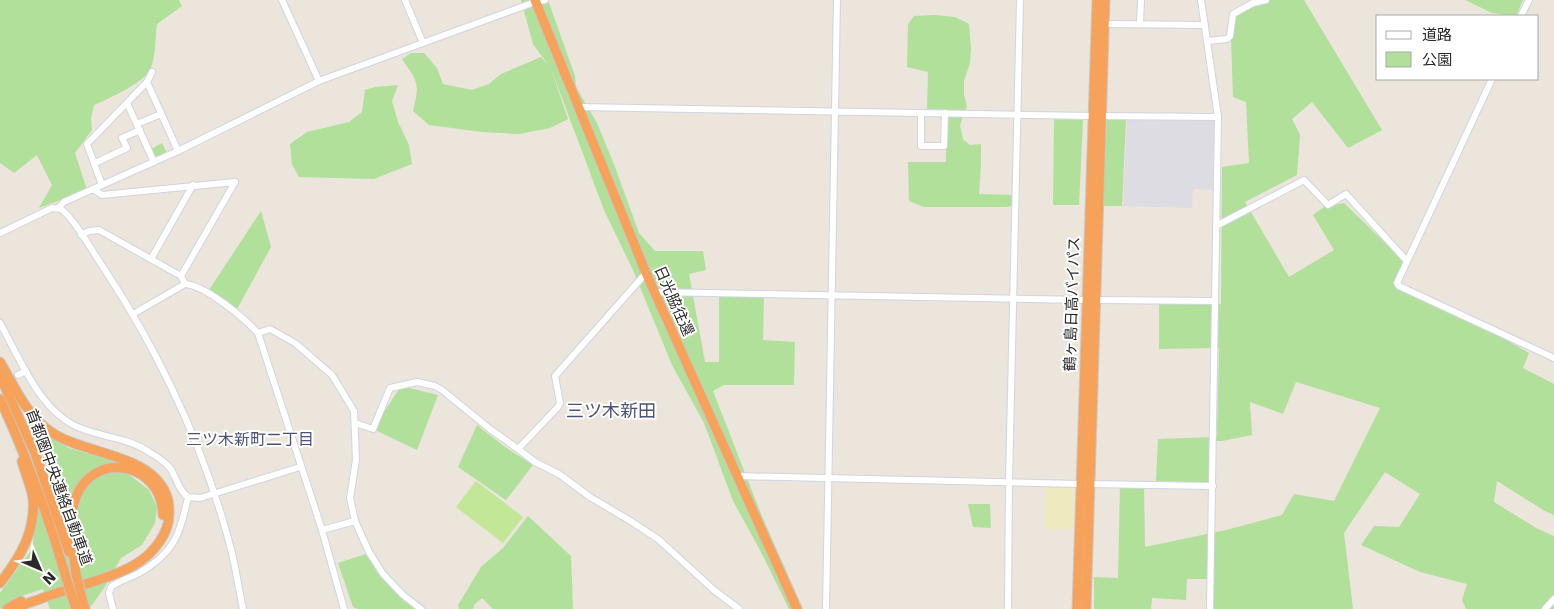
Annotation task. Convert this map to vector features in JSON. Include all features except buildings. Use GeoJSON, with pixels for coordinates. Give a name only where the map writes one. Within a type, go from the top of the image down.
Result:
{"type":"FeatureCollection","features":[{"type":"Feature","properties":{"kind":"highway","name":"鶴ヶ島日高バイパス"},"geometry":{"type":"LineString","coordinates":[[1077,609],[1085,484],[1097,116],[1097,0]]}},
{"type":"Feature","properties":{"kind":"highway","name":"鶴ヶ島日高バイパス"},"geometry":{"type":"LineString","coordinates":[[1097,116],[1105,24],[1105,0]]}},
{"type":"Feature","properties":{"kind":"highway","name":"日光脇往還"},"geometry":{"type":"LineString","coordinates":[[535,1],[654,292],[797,609]]}},
{"type":"Feature","properties":{"kind":"highway"},"geometry":{"type":"LineString","coordinates":[[0,362],[31,413],[50,432],[75,445],[125,460],[148,471],[161,484],[168,500],[169,520],[162,537],[153,550],[138,562],[118,572],[16,609]]}},
{"type":"Feature","properties":{"kind":"highway","name":"首都圏中央連絡自動車道"},"geometry":{"type":"LineString","coordinates":[[0,376],[35,453],[76,574],[76,609]]}},
{"type":"Feature","properties":{"kind":"highway","name":"首都圏中央連絡自動車道"},"geometry":{"type":"LineString","coordinates":[[0,399],[38,488],[66,577],[85,609]]}},
{"type":"Feature","properties":{"kind":"highway"},"geometry":{"type":"LineString","coordinates":[[0,583],[21,555],[31,526],[33,498],[12,425]]}},
{"type":"Feature","properties":{"kind":"highway"},"geometry":{"type":"LineString","coordinates":[[6,609],[30,596],[106,571],[130,560],[145,550],[155,539],[163,520],[163,504],[156,489],[147,478],[137,471],[122,467],[109,469],[96,474],[83,484],[76,497],[72,513],[71,533],[76,574]]}},
{"type":"Feature","properties":{"kind":"highway","name":"鶴ヶ島日高バイパス"},"geometry":{"type":"LineString","coordinates":[[1085,484],[1086,609]]}},
{"type":"Feature","properties":{"kind":"street"},"geometry":{"type":"LineString","coordinates":[[282,0],[319,81]]}},
{"type":"Feature","properties":{"kind":"street"},"geometry":{"type":"LineString","coordinates":[[405,0],[423,43]]}},
{"type":"Feature","properties":{"kind":"street"},"geometry":{"type":"LineString","coordinates":[[58,208],[64,202],[178,151],[319,81],[535,1],[545,0]]}},
{"type":"Feature","properties":{"kind":"street"},"geometry":{"type":"LineString","coordinates":[[826,609],[837,0]]}},
{"type":"Feature","properties":{"kind":"street"},"geometry":{"type":"LineString","coordinates":[[1008,609],[1020,0]]}},
{"type":"Feature","properties":{"kind":"street"},"geometry":{"type":"LineString","coordinates":[[1140,24],[1141,0]]}},
{"type":"Feature","properties":{"kind":"street"},"geometry":{"type":"LineString","coordinates":[[1201,0],[1218,117],[1210,609]]}},
{"type":"Feature","properties":{"kind":"street"},"geometry":{"type":"LineString","coordinates":[[1207,41],[1227,39],[1230,36],[1234,14],[1253,3],[1266,0]]}},
{"type":"Feature","properties":{"kind":"street"},"geometry":{"type":"LineString","coordinates":[[1522,15],[1529,0]]}},
{"type":"Feature","properties":{"kind":"street"},"geometry":{"type":"LineString","coordinates":[[1105,24],[1205,26]]}},
{"type":"Feature","properties":{"kind":"street"},"geometry":{"type":"LineString","coordinates":[[102,185],[87,144],[147,82],[152,72]]}},
{"type":"Feature","properties":{"kind":"street"},"geometry":{"type":"LineString","coordinates":[[1492,80],[1406,260],[1397,283],[1399,286],[1554,358]]}},
{"type":"Feature","properties":{"kind":"street"},"geometry":{"type":"LineString","coordinates":[[147,82],[178,151]]}},
{"type":"Feature","properties":{"kind":"street"},"geometry":{"type":"LineString","coordinates":[[127,103],[154,162]]}},
{"type":"Feature","properties":{"kind":"street"},"geometry":{"type":"LineString","coordinates":[[578,106],[1218,117]]}},
{"type":"Feature","properties":{"kind":"street"},"geometry":{"type":"LineString","coordinates":[[921,112],[921,146],[944,146],[945,113]]}},
{"type":"Feature","properties":{"kind":"street"},"geometry":{"type":"LineString","coordinates":[[94,163],[127,148],[122,138],[161,114]]}},
{"type":"Feature","properties":{"kind":"street"},"geometry":{"type":"LineString","coordinates":[[1216,226],[1304,180],[1328,205],[1346,194],[1406,260]]}},
{"type":"Feature","properties":{"kind":"street"},"geometry":{"type":"LineString","coordinates":[[93,189],[102,195],[235,182],[181,276]]}},
{"type":"Feature","properties":{"kind":"street"},"geometry":{"type":"LineString","coordinates":[[151,259],[193,185]]}},
{"type":"Feature","properties":{"kind":"street"},"geometry":{"type":"LineString","coordinates":[[0,233],[52,208],[58,208],[65,212],[133,314],[166,375],[193,436],[215,494],[232,554],[243,609]]}},
{"type":"Feature","properties":{"kind":"street"},"geometry":{"type":"LineString","coordinates":[[81,235],[89,231],[99,230],[181,276],[185,284]]}},
{"type":"Feature","properties":{"kind":"street"},"geometry":{"type":"LineString","coordinates":[[518,449],[558,407],[560,403],[555,376],[646,273]]}},
{"type":"Feature","properties":{"kind":"street"},"geometry":{"type":"LineString","coordinates":[[133,314],[185,284],[195,285],[241,316],[258,333],[322,530],[344,609]]}},
{"type":"Feature","properties":{"kind":"street"},"geometry":{"type":"LineString","coordinates":[[654,292],[1215,301]]}},
{"type":"Feature","properties":{"kind":"street"},"geometry":{"type":"LineString","coordinates":[[0,324],[26,371],[54,411],[82,429],[134,444],[147,450],[170,468],[183,494],[188,497],[200,498],[215,494],[300,467]]}},
{"type":"Feature","properties":{"kind":"street"},"geometry":{"type":"LineString","coordinates":[[258,333],[270,329],[307,352],[332,375],[354,411],[356,460],[350,498],[355,521],[369,552],[383,574],[403,595],[421,609]]}},
{"type":"Feature","properties":{"kind":"street"},"geometry":{"type":"LineString","coordinates":[[18,375],[26,371]]}},
{"type":"Feature","properties":{"kind":"street"},"geometry":{"type":"LineString","coordinates":[[355,423],[373,428],[390,388],[417,382],[427,383],[442,390],[490,430],[535,462],[559,474],[590,497],[658,539],[715,591],[739,609]]}},
{"type":"Feature","properties":{"kind":"street"},"geometry":{"type":"LineString","coordinates":[[737,476],[1213,486]]}},
{"type":"Feature","properties":{"kind":"street"},"geometry":{"type":"LineString","coordinates":[[113,609],[109,593],[111,588],[146,569],[165,553],[180,532],[188,497]]}},
{"type":"Feature","properties":{"kind":"street"},"geometry":{"type":"LineString","coordinates":[[322,530],[355,521]]}},
{"type":"Feature","properties":{"kind":"street"},"geometry":{"type":"LineString","coordinates":[[1545,609],[1554,599]]}},
{"type":"Feature","properties":{"kind":"shaded area"},"geometry":{"type":"Polygon","coordinates":[[[1127,119],[1215,119],[1214,190],[1193,189],[1192,208],[1123,206],[1127,119]]]}},
{"type":"Feature","properties":{"kind":"green space"},"geometry":{"type":"Polygon","coordinates":[[[0,0],[179,0],[182,6],[157,24],[153,59],[150,70],[146,75],[125,90],[94,105],[91,118],[92,130],[75,153],[87,190],[39,208],[52,185],[37,155],[14,173],[0,163],[0,0]]]}},
{"type":"Feature","properties":{"kind":"green space"},"geometry":{"type":"Polygon","coordinates":[[[521,0],[548,0],[575,76],[576,87],[597,123],[639,233],[655,251],[703,251],[706,270],[689,274],[705,362],[719,362],[719,295],[764,296],[763,340],[795,342],[794,385],[724,385],[713,391],[761,514],[803,609],[789,609],[733,501],[704,423],[672,365],[633,270],[604,210],[550,66],[568,119],[550,128],[519,134],[482,132],[429,125],[413,111],[417,88],[416,83],[402,59],[411,53],[424,53],[437,68],[443,84],[472,90],[489,84],[501,74],[541,57],[549,66],[533,44],[521,0]]]}},
{"type":"Feature","properties":{"kind":"green space"},"geometry":{"type":"Polygon","coordinates":[[[1262,0],[1304,0],[1382,130],[1348,148],[1312,102],[1292,119],[1300,135],[1297,175],[1245,202],[1289,277],[1334,250],[1313,215],[1324,207],[1344,203],[1404,261],[1394,285],[1497,335],[1529,353],[1523,368],[1554,384],[1554,515],[1497,481],[1494,502],[1536,528],[1554,536],[1554,609],[1466,609],[1462,600],[1467,584],[1420,572],[1361,545],[1374,526],[1399,527],[1420,494],[1385,472],[1344,533],[1353,609],[1213,609],[1213,579],[1187,579],[1186,600],[1152,598],[1151,609],[1094,609],[1094,577],[1118,578],[1120,487],[1144,488],[1145,547],[1226,530],[1282,515],[1294,494],[1334,501],[1380,408],[1296,382],[1283,414],[1250,402],[1252,435],[1222,441],[1210,441],[1209,483],[1156,481],[1158,439],[1217,437],[1219,348],[1159,349],[1159,303],[1221,304],[1222,167],[1249,163],[1246,102],[1233,97],[1231,39],[1237,15],[1254,7],[1262,0]]]}},
{"type":"Feature","properties":{"kind":"green space"},"geometry":{"type":"Polygon","coordinates":[[[1465,0],[1523,0],[1516,15],[1492,13],[1465,0]]]}},
{"type":"Feature","properties":{"kind":"green space"},"geometry":{"type":"Polygon","coordinates":[[[935,15],[955,17],[969,24],[970,63],[964,81],[964,95],[967,106],[960,125],[963,139],[970,145],[981,144],[979,194],[1015,195],[1014,205],[1007,207],[924,207],[909,201],[908,162],[946,162],[946,110],[927,109],[928,72],[907,67],[908,24],[914,16],[935,15]]]}},
{"type":"Feature","properties":{"kind":"green space"},"geometry":{"type":"Polygon","coordinates":[[[398,85],[392,101],[398,122],[409,145],[412,164],[374,179],[299,177],[292,164],[290,144],[307,132],[349,122],[362,112],[365,90],[398,85]]]}},
{"type":"Feature","properties":{"kind":"green space"},"geometry":{"type":"Polygon","coordinates":[[[1054,119],[1083,120],[1079,205],[1053,205],[1054,119]]]}},
{"type":"Feature","properties":{"kind":"green space"},"geometry":{"type":"Polygon","coordinates":[[[1107,119],[1126,119],[1122,206],[1103,206],[1107,119]]]}},
{"type":"Feature","properties":{"kind":"green space"},"geometry":{"type":"Polygon","coordinates":[[[162,143],[167,153],[154,157],[151,149],[162,143]]]}},
{"type":"Feature","properties":{"kind":"green space"},"geometry":{"type":"Polygon","coordinates":[[[261,211],[271,247],[236,311],[209,290],[261,211]]]}},
{"type":"Feature","properties":{"kind":"green space"},"geometry":{"type":"Polygon","coordinates":[[[401,386],[438,395],[417,450],[373,429],[401,386]]]}},
{"type":"Feature","properties":{"kind":"green space"},"geometry":{"type":"Polygon","coordinates":[[[27,416],[49,437],[69,448],[110,460],[149,490],[157,507],[155,523],[142,545],[121,558],[104,588],[89,609],[50,609],[43,589],[15,598],[0,609],[0,593],[32,549],[37,513],[54,485],[27,416]]]}},
{"type":"Feature","properties":{"kind":"green space"},"geometry":{"type":"Polygon","coordinates":[[[477,425],[505,447],[533,465],[506,500],[458,467],[477,425]]]}},
{"type":"Feature","properties":{"kind":"green space"},"geometry":{"type":"Polygon","coordinates":[[[476,481],[523,517],[503,543],[456,507],[476,481]]]}},
{"type":"Feature","properties":{"kind":"green space"},"geometry":{"type":"Polygon","coordinates":[[[968,504],[990,504],[991,528],[973,527],[968,504]]]}},
{"type":"Feature","properties":{"kind":"green space"},"geometry":{"type":"Polygon","coordinates":[[[528,516],[571,556],[573,609],[493,609],[482,598],[474,605],[473,609],[459,609],[458,605],[481,567],[503,548],[528,516]]]}},
{"type":"Feature","properties":{"kind":"green space"},"geometry":{"type":"Polygon","coordinates":[[[366,554],[388,584],[415,609],[358,609],[353,607],[338,563],[366,554]]]}},
{"type":"Feature","properties":{"kind":"sand"},"geometry":{"type":"Polygon","coordinates":[[[1046,486],[1074,486],[1073,529],[1045,529],[1046,486]]]}},
{"type":"Feature","properties":{"kind":"district","name":"三ツ木新田"},"geometry":{"type":"Point","coordinates":[611,410]}},
{"type":"Feature","properties":{"kind":"district","name":"三ツ木新町二丁目"},"geometry":{"type":"Point","coordinates":[250,439]}}]}
